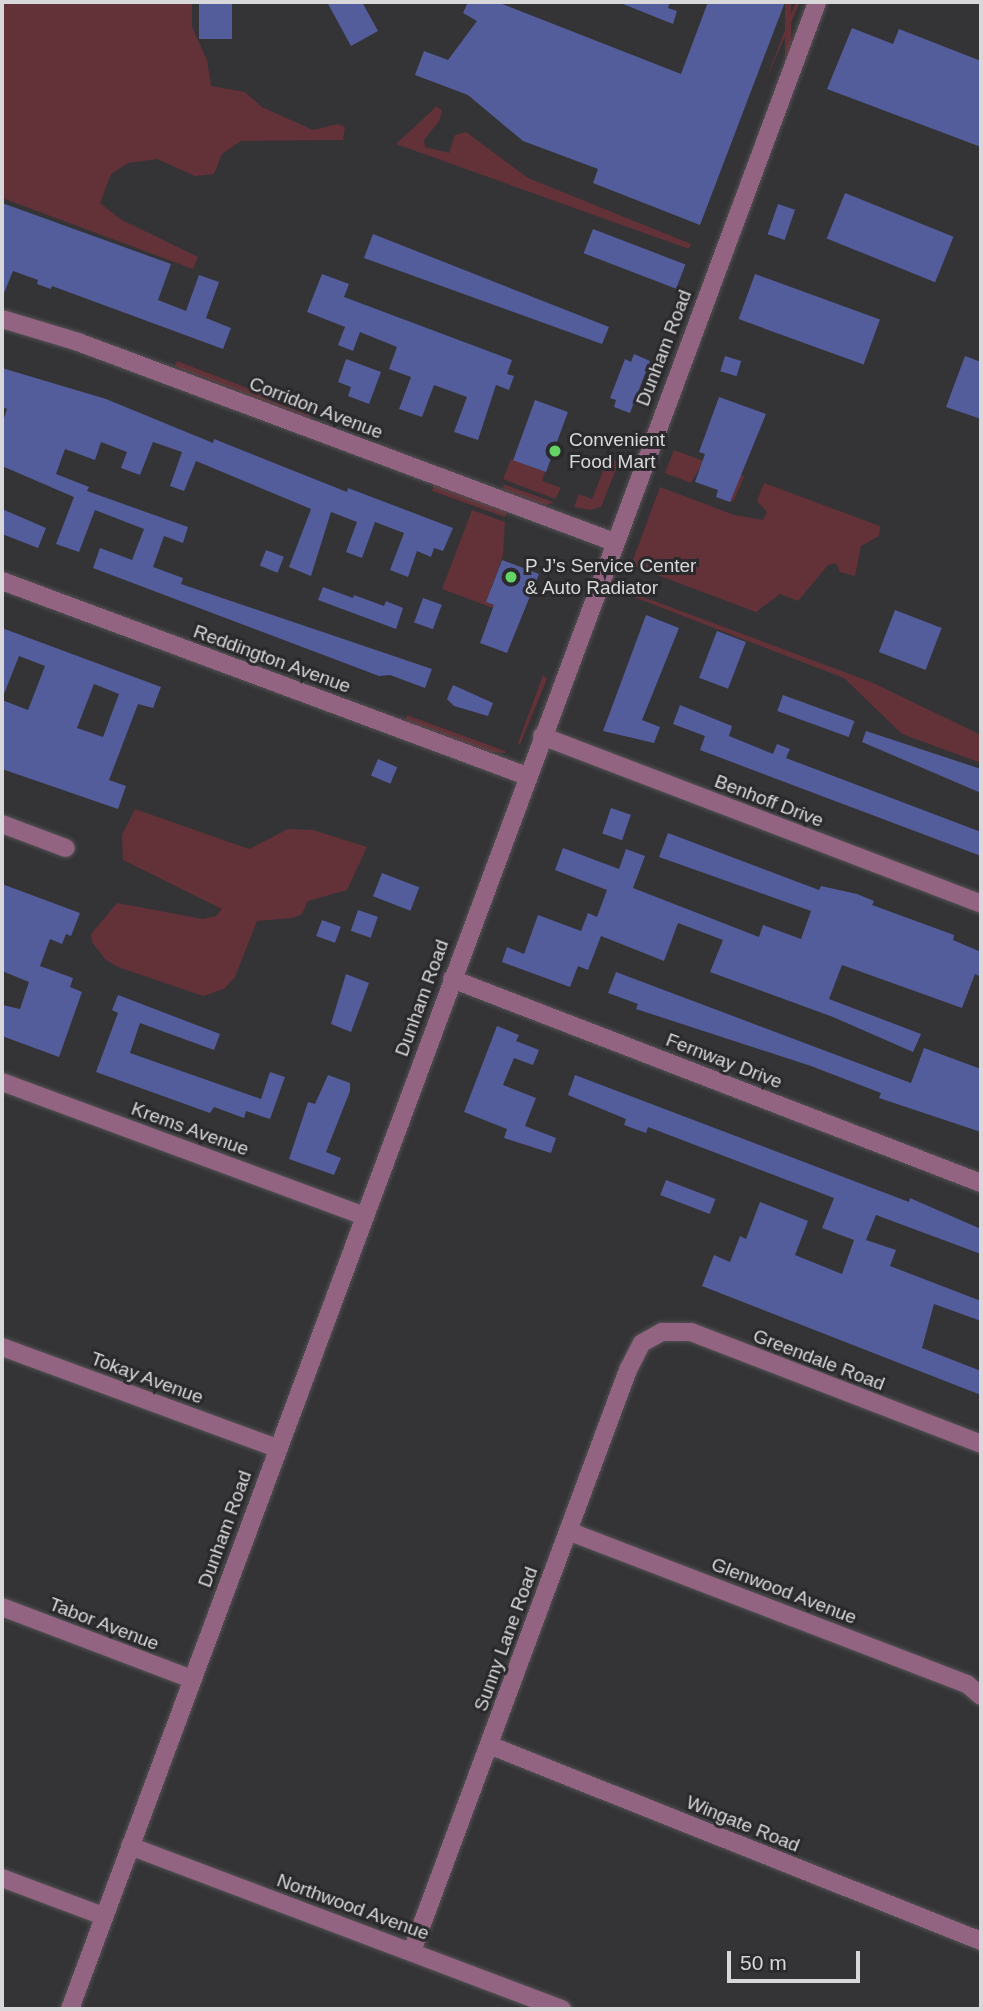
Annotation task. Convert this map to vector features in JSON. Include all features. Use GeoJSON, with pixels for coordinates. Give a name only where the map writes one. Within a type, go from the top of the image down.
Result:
{"type":"FeatureCollection","features":[{"type":"Feature","properties":{"kind":"street","name":"Dunham Road"},"geometry":{"type":"LineString","coordinates":[[70,2009],[817,2]]}},
{"type":"Feature","properties":{"kind":"street","name":"Corridon Avenue"},"geometry":{"type":"LineString","coordinates":[[2,319],[129,360],[614,542]]}},
{"type":"Feature","properties":{"kind":"street","name":"Reddington Avenue"},"geometry":{"type":"LineString","coordinates":[[2,581],[527,776]]}},
{"type":"Feature","properties":{"kind":"street","name":"Benhoff Drive"},"geometry":{"type":"LineString","coordinates":[[542,736],[981,904]]}},
{"type":"Feature","properties":{"kind":"street"},"geometry":{"type":"LineString","coordinates":[[2,824],[66,848]]}},
{"type":"Feature","properties":{"kind":"street","name":"Fernway Drive"},"geometry":{"type":"LineString","coordinates":[[452,979],[981,1183]]}},
{"type":"Feature","properties":{"kind":"street","name":"Krems Avenue"},"geometry":{"type":"LineString","coordinates":[[2,1082],[364,1216]]}},
{"type":"Feature","properties":{"kind":"street","name":"Greendale Road"},"geometry":{"type":"LineString","coordinates":[[642,1343],[662,1332],[691,1332],[981,1444]]}},
{"type":"Feature","properties":{"kind":"street","name":"Sunny Lane Road"},"geometry":{"type":"LineString","coordinates":[[412,1951],[634,1354],[642,1343]]}},
{"type":"Feature","properties":{"kind":"street","name":"Tokay Avenue"},"geometry":{"type":"LineString","coordinates":[[2,1347],[278,1448]]}},
{"type":"Feature","properties":{"kind":"street","name":"Glenwood Avenue"},"geometry":{"type":"LineString","coordinates":[[568,1531],[967,1684],[981,1696]]}},
{"type":"Feature","properties":{"kind":"street","name":"Tabor Avenue"},"geometry":{"type":"LineString","coordinates":[[2,1608],[192,1679]]}},
{"type":"Feature","properties":{"kind":"street","name":"Wingate Road"},"geometry":{"type":"LineString","coordinates":[[489,1745],[981,1941]]}},
{"type":"Feature","properties":{"kind":"street","name":"Northwood Avenue"},"geometry":{"type":"LineString","coordinates":[[130,1846],[562,2009]]}},
{"type":"Feature","properties":{"kind":"street"},"geometry":{"type":"LineString","coordinates":[[2,1878],[103,1916]]}},
{"type":"Feature","properties":{"kind":"shaded area"},"geometry":{"type":"Polygon","coordinates":[[[2,2],[192,2],[192,27],[207,60],[211,86],[245,92],[262,107],[313,130],[338,124],[345,127],[343,140],[241,141],[222,154],[214,174],[195,176],[157,159],[128,163],[111,174],[100,203],[120,219],[198,257],[193,269],[2,198],[2,2]]]}},
{"type":"Feature","properties":{"kind":"shaded area"},"geometry":{"type":"Polygon","coordinates":[[[785,2],[791,2],[791,84],[785,84],[785,2]]]}},
{"type":"Feature","properties":{"kind":"shaded area"},"geometry":{"type":"Polygon","coordinates":[[[796,2],[800,2],[765,82],[796,2]]]}},
{"type":"Feature","properties":{"kind":"shaded area"},"geometry":{"type":"Polygon","coordinates":[[[437,106],[442,111],[439,121],[424,140],[425,147],[449,153],[455,135],[466,132],[528,178],[691,244],[689,249],[396,144],[437,106]]]}},
{"type":"Feature","properties":{"kind":"shaded area"},"geometry":{"type":"Polygon","coordinates":[[[177,361],[312,413],[310,419],[175,367],[177,361]]]}},
{"type":"Feature","properties":{"kind":"shaded area"},"geometry":{"type":"Polygon","coordinates":[[[674,450],[744,476],[734,500],[730,502],[702,464],[691,483],[665,473],[674,450]]]}},
{"type":"Feature","properties":{"kind":"shaded area"},"geometry":{"type":"Polygon","coordinates":[[[608,458],[619,462],[601,507],[590,510],[574,507],[579,494],[592,499],[608,458]]]}},
{"type":"Feature","properties":{"kind":"shaded area"},"geometry":{"type":"Polygon","coordinates":[[[511,459],[545,472],[542,481],[561,488],[555,499],[503,479],[511,459]]]}},
{"type":"Feature","properties":{"kind":"shaded area"},"geometry":{"type":"Polygon","coordinates":[[[764,483],[880,526],[879,536],[861,546],[855,576],[840,572],[836,563],[828,565],[798,601],[780,594],[756,612],[636,567],[633,560],[660,487],[734,515],[763,520],[767,512],[757,501],[764,483]]]}},
{"type":"Feature","properties":{"kind":"shaded area"},"geometry":{"type":"Polygon","coordinates":[[[503,484],[554,503],[545,505],[504,490],[503,484]]]}},
{"type":"Feature","properties":{"kind":"shaded area"},"geometry":{"type":"Polygon","coordinates":[[[434,485],[507,512],[505,517],[432,491],[434,485]]]}},
{"type":"Feature","properties":{"kind":"shaded area"},"geometry":{"type":"Polygon","coordinates":[[[472,510],[505,522],[503,555],[486,602],[520,618],[442,589],[472,510]]]}},
{"type":"Feature","properties":{"kind":"shaded area"},"geometry":{"type":"Polygon","coordinates":[[[622,589],[871,682],[981,735],[981,763],[902,734],[844,678],[621,592],[622,589]]]}},
{"type":"Feature","properties":{"kind":"shaded area"},"geometry":{"type":"Polygon","coordinates":[[[543,675],[547,679],[520,744],[518,743],[543,675]]]}},
{"type":"Feature","properties":{"kind":"shaded area"},"geometry":{"type":"Polygon","coordinates":[[[407,715],[506,753],[490,752],[405,720],[407,715]]]}},
{"type":"Feature","properties":{"kind":"shaded area"},"geometry":{"type":"Polygon","coordinates":[[[135,809],[249,849],[288,829],[313,830],[367,847],[347,890],[308,901],[302,914],[293,918],[257,921],[235,977],[224,989],[203,996],[118,967],[105,959],[92,942],[91,934],[117,903],[203,919],[216,916],[222,909],[123,860],[122,835],[135,809]]]}},
{"type":"Feature","properties":{"kind":"building"},"geometry":{"type":"Polygon","coordinates":[[[199,2],[232,2],[232,39],[199,39],[199,2]]]}},
{"type":"Feature","properties":{"kind":"building"},"geometry":{"type":"Polygon","coordinates":[[[327,2],[362,2],[378,31],[351,46],[327,2]]]}},
{"type":"Feature","properties":{"kind":"building"},"geometry":{"type":"Polygon","coordinates":[[[468,2],[497,2],[681,74],[708,2],[785,2],[700,225],[593,183],[598,169],[523,141],[468,95],[415,75],[424,51],[448,60],[477,21],[463,13],[468,2]]]}},
{"type":"Feature","properties":{"kind":"building"},"geometry":{"type":"Polygon","coordinates":[[[618,2],[670,2],[668,8],[677,11],[673,24],[618,2]]]}},
{"type":"Feature","properties":{"kind":"building"},"geometry":{"type":"Polygon","coordinates":[[[852,28],[893,44],[899,29],[981,61],[981,147],[827,89],[852,28]]]}},
{"type":"Feature","properties":{"kind":"building"},"geometry":{"type":"Polygon","coordinates":[[[845,193],[953,237],[935,282],[827,238],[845,193]]]}},
{"type":"Feature","properties":{"kind":"building"},"geometry":{"type":"Polygon","coordinates":[[[2,203],[171,264],[158,300],[186,311],[199,275],[219,282],[206,318],[231,328],[223,349],[52,286],[51,289],[37,284],[38,280],[13,271],[2,298],[2,203]]]}},
{"type":"Feature","properties":{"kind":"building"},"geometry":{"type":"Polygon","coordinates":[[[778,204],[795,210],[785,240],[768,234],[778,204]]]}},
{"type":"Feature","properties":{"kind":"building"},"geometry":{"type":"Polygon","coordinates":[[[593,229],[685,264],[676,289],[584,253],[593,229]]]}},
{"type":"Feature","properties":{"kind":"building"},"geometry":{"type":"Polygon","coordinates":[[[373,234],[609,327],[602,344],[364,258],[373,234]]]}},
{"type":"Feature","properties":{"kind":"building"},"geometry":{"type":"Polygon","coordinates":[[[322,274],[349,284],[344,297],[512,360],[507,374],[514,376],[509,390],[496,385],[478,440],[454,432],[467,397],[434,385],[422,417],[399,409],[411,377],[389,369],[397,347],[360,332],[353,351],[338,345],[345,327],[307,312],[322,274]]]}},
{"type":"Feature","properties":{"kind":"building"},"geometry":{"type":"Polygon","coordinates":[[[755,274],[880,319],[864,365],[739,319],[755,274]]]}},
{"type":"Feature","properties":{"kind":"building"},"geometry":{"type":"Polygon","coordinates":[[[634,354],[650,361],[630,413],[614,407],[616,400],[610,398],[625,359],[631,362],[634,354]]]}},
{"type":"Feature","properties":{"kind":"building"},"geometry":{"type":"Polygon","coordinates":[[[725,356],[741,361],[737,376],[720,371],[725,356]]]}},
{"type":"Feature","properties":{"kind":"building"},"geometry":{"type":"Polygon","coordinates":[[[965,356],[981,362],[981,419],[946,407],[965,356]]]}},
{"type":"Feature","properties":{"kind":"building"},"geometry":{"type":"Polygon","coordinates":[[[346,359],[381,372],[369,404],[348,396],[351,387],[338,382],[346,359]]]}},
{"type":"Feature","properties":{"kind":"building"},"geometry":{"type":"Polygon","coordinates":[[[2,368],[106,399],[213,443],[214,439],[347,492],[348,488],[453,528],[443,551],[434,548],[431,557],[417,551],[408,577],[390,570],[404,533],[375,522],[362,558],[346,552],[357,522],[331,512],[311,576],[289,567],[311,509],[196,461],[184,491],[170,486],[182,452],[153,442],[140,475],[121,468],[127,452],[101,442],[95,460],[65,449],[56,474],[89,487],[87,491],[188,527],[183,543],[164,536],[153,567],[183,578],[181,584],[432,669],[425,688],[390,675],[379,676],[93,568],[100,548],[132,560],[144,529],[95,510],[79,552],[56,544],[74,497],[2,466],[2,424],[7,409],[2,407],[2,368]]]}},
{"type":"Feature","properties":{"kind":"building"},"geometry":{"type":"Polygon","coordinates":[[[719,397],[766,414],[730,502],[716,497],[718,490],[695,482],[705,454],[699,452],[719,397]]]}},
{"type":"Feature","properties":{"kind":"building"},"geometry":{"type":"Polygon","coordinates":[[[535,400],[568,412],[546,472],[513,460],[535,400]]]}},
{"type":"Feature","properties":{"kind":"building"},"geometry":{"type":"Polygon","coordinates":[[[2,509],[46,528],[38,548],[2,534],[2,509]]]}},
{"type":"Feature","properties":{"kind":"building"},"geometry":{"type":"Polygon","coordinates":[[[266,550],[284,557],[278,573],[260,566],[266,550]]]}},
{"type":"Feature","properties":{"kind":"building"},"geometry":{"type":"Polygon","coordinates":[[[502,560],[539,574],[507,653],[480,643],[494,605],[486,602],[502,560]]]}},
{"type":"Feature","properties":{"kind":"building"},"geometry":{"type":"Polygon","coordinates":[[[323,587],[353,598],[354,595],[384,606],[386,601],[403,608],[396,629],[318,600],[323,587]]]}},
{"type":"Feature","properties":{"kind":"building"},"geometry":{"type":"Polygon","coordinates":[[[423,598],[442,605],[433,629],[414,622],[423,598]]]}},
{"type":"Feature","properties":{"kind":"building"},"geometry":{"type":"Polygon","coordinates":[[[895,610],[942,628],[926,670],[879,652],[895,610]]]}},
{"type":"Feature","properties":{"kind":"building"},"geometry":{"type":"Polygon","coordinates":[[[646,615],[679,628],[642,720],[660,727],[654,743],[603,731],[646,615]]]}},
{"type":"Feature","properties":{"kind":"building"},"geometry":{"type":"Polygon","coordinates":[[[2,628],[161,687],[153,708],[138,704],[109,780],[126,786],[118,809],[2,769],[2,700],[28,710],[45,666],[19,656],[2,699],[2,628]],[[94,684],[77,728],[103,737],[119,694],[94,684]]]}},
{"type":"Feature","properties":{"kind":"building"},"geometry":{"type":"Polygon","coordinates":[[[717,631],[746,642],[728,689],[699,678],[717,631]]]}},
{"type":"Feature","properties":{"kind":"building"},"geometry":{"type":"Polygon","coordinates":[[[453,685],[493,703],[488,716],[454,706],[447,699],[453,685]]]}},
{"type":"Feature","properties":{"kind":"building"},"geometry":{"type":"Polygon","coordinates":[[[783,695],[854,721],[849,737],[777,711],[783,695]]]}},
{"type":"Feature","properties":{"kind":"building"},"geometry":{"type":"Polygon","coordinates":[[[680,705],[732,726],[729,736],[773,754],[777,744],[790,749],[786,758],[981,832],[981,856],[700,750],[705,736],[673,724],[680,705]]]}},
{"type":"Feature","properties":{"kind":"building"},"geometry":{"type":"Polygon","coordinates":[[[866,731],[981,769],[981,793],[862,742],[866,731]]]}},
{"type":"Feature","properties":{"kind":"building"},"geometry":{"type":"Polygon","coordinates":[[[378,759],[397,767],[390,784],[371,776],[378,759]]]}},
{"type":"Feature","properties":{"kind":"building"},"geometry":{"type":"Polygon","coordinates":[[[611,808],[631,815],[622,840],[602,834],[611,808]]]}},
{"type":"Feature","properties":{"kind":"building"},"geometry":{"type":"Polygon","coordinates":[[[668,833],[819,890],[821,886],[857,894],[874,901],[872,905],[954,935],[953,940],[981,952],[981,977],[975,974],[962,1008],[842,965],[829,999],[921,1034],[913,1052],[833,1017],[710,972],[723,940],[678,923],[664,961],[601,936],[588,970],[578,966],[570,987],[502,962],[507,947],[524,954],[538,915],[581,931],[588,913],[597,917],[607,890],[555,870],[563,848],[619,869],[626,849],[645,856],[633,888],[759,937],[763,925],[801,939],[811,911],[659,857],[668,833]]]}},
{"type":"Feature","properties":{"kind":"building"},"geometry":{"type":"Polygon","coordinates":[[[382,873],[419,887],[410,911],[373,896],[382,873]]]}},
{"type":"Feature","properties":{"kind":"building"},"geometry":{"type":"Polygon","coordinates":[[[2,884],[80,913],[71,936],[66,934],[62,944],[50,939],[40,966],[73,978],[70,987],[82,992],[59,1057],[2,1036],[2,1005],[20,1009],[29,982],[2,971],[2,884]]]}},
{"type":"Feature","properties":{"kind":"building"},"geometry":{"type":"Polygon","coordinates":[[[358,910],[378,917],[371,938],[351,931],[358,910]]]}},
{"type":"Feature","properties":{"kind":"building"},"geometry":{"type":"Polygon","coordinates":[[[322,920],[341,927],[335,943],[316,936],[322,920]]]}},
{"type":"Feature","properties":{"kind":"building"},"geometry":{"type":"Polygon","coordinates":[[[616,972],[911,1083],[924,1048],[981,1069],[981,1132],[879,1098],[881,1093],[811,1066],[636,1009],[638,1004],[608,993],[616,972]]]}},
{"type":"Feature","properties":{"kind":"building"},"geometry":{"type":"Polygon","coordinates":[[[346,974],[369,983],[351,1032],[331,1024],[346,974]]]}},
{"type":"Feature","properties":{"kind":"building"},"geometry":{"type":"Polygon","coordinates":[[[118,995],[220,1034],[214,1050],[140,1023],[130,1053],[261,1099],[270,1072],[285,1077],[270,1119],[246,1111],[244,1118],[214,1107],[210,1113],[96,1072],[118,1013],[112,1010],[118,995]]]}},
{"type":"Feature","properties":{"kind":"building"},"geometry":{"type":"Polygon","coordinates":[[[497,1026],[519,1035],[516,1041],[539,1050],[533,1065],[514,1058],[503,1085],[536,1098],[525,1126],[556,1138],[551,1153],[504,1138],[507,1129],[464,1112],[497,1026]]]}},
{"type":"Feature","properties":{"kind":"building"},"geometry":{"type":"Polygon","coordinates":[[[328,1075],[350,1083],[350,1091],[326,1152],[341,1158],[334,1175],[289,1159],[308,1102],[315,1104],[328,1075]]]}},
{"type":"Feature","properties":{"kind":"building"},"geometry":{"type":"Polygon","coordinates":[[[575,1075],[909,1202],[910,1198],[981,1229],[981,1254],[876,1215],[866,1240],[896,1250],[890,1266],[981,1301],[981,1321],[934,1304],[922,1348],[981,1371],[981,1395],[702,1286],[714,1255],[730,1262],[740,1236],[746,1239],[760,1202],[808,1221],[795,1255],[842,1274],[854,1240],[822,1228],[834,1198],[648,1127],[646,1133],[624,1125],[626,1119],[568,1095],[575,1075]]]}},
{"type":"Feature","properties":{"kind":"building"},"geometry":{"type":"Polygon","coordinates":[[[666,1180],[715,1199],[710,1214],[660,1195],[666,1180]]]}},
{"type":"Feature","properties":{"kind":"place","name":"Convenient Food Mart"},"geometry":{"type":"Point","coordinates":[555,451]}},
{"type":"Feature","properties":{"kind":"place","name":"P J’s Service Center & Auto Radiator"},"geometry":{"type":"Point","coordinates":[511,577]}}]}
